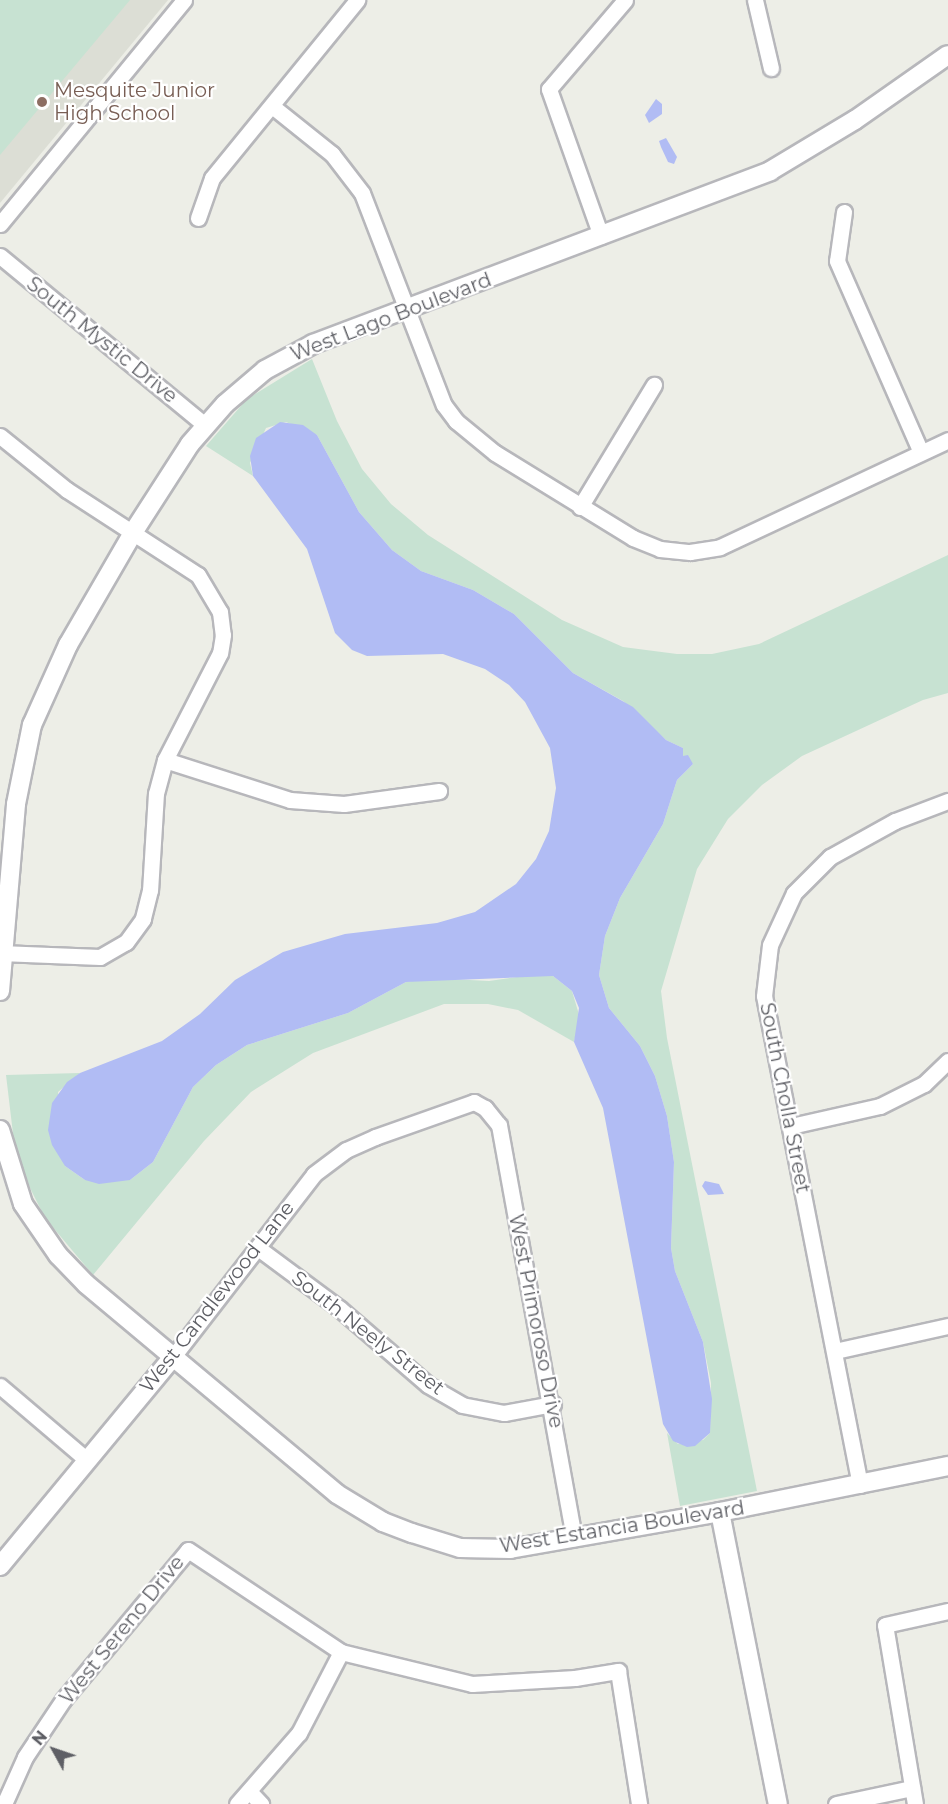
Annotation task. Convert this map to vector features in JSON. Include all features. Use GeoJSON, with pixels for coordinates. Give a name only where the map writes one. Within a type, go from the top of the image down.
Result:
{"type":"FeatureCollection","features":[{"type":"Feature","properties":{"kind":"street"},"geometry":{"type":"LineString","coordinates":[[0,224],[184,0]]}},
{"type":"Feature","properties":{"kind":"street"},"geometry":{"type":"LineString","coordinates":[[198,218],[212,178],[357,0]]}},
{"type":"Feature","properties":{"kind":"street"},"geometry":{"type":"LineString","coordinates":[[601,236],[549,89],[626,0]]}},
{"type":"Feature","properties":{"kind":"street"},"geometry":{"type":"LineString","coordinates":[[755,0],[771,68]]}},
{"type":"Feature","properties":{"kind":"street","name":"West Lago Boulevard"},"geometry":{"type":"LineString","coordinates":[[0,992],[1,953],[16,804],[32,725],[68,645],[134,531],[204,424],[242,388],[281,360],[407,308],[770,171],[855,120],[948,55]]}},
{"type":"Feature","properties":{"kind":"street"},"geometry":{"type":"LineString","coordinates":[[272,106],[346,170],[362,193],[444,405],[456,421],[495,453],[633,538],[660,549],[690,552],[720,547],[948,440]]}},
{"type":"Feature","properties":{"kind":"street"},"geometry":{"type":"LineString","coordinates":[[844,212],[837,261],[921,452]]}},
{"type":"Feature","properties":{"kind":"street","name":"South Mystic Drive"},"geometry":{"type":"LineString","coordinates":[[0,256],[204,424]]}},
{"type":"Feature","properties":{"kind":"street"},"geometry":{"type":"LineString","coordinates":[[580,507],[654,385]]}},
{"type":"Feature","properties":{"kind":"street"},"geometry":{"type":"LineString","coordinates":[[0,436],[67,490],[134,531],[198,575],[220,612],[223,635],[220,653],[165,760],[156,793],[150,890],[143,919],[126,942],[100,957],[1,953]]}},
{"type":"Feature","properties":{"kind":"street"},"geometry":{"type":"LineString","coordinates":[[165,760],[290,800],[344,804],[439,791]]}},
{"type":"Feature","properties":{"kind":"street","name":"South Cholla Street"},"geometry":{"type":"LineString","coordinates":[[860,1485],[836,1352],[764,996],[770,945],[794,893],[830,857],[895,821],[948,801]]}},
{"type":"Feature","properties":{"kind":"street"},"geometry":{"type":"LineString","coordinates":[[791,1126],[880,1106],[924,1084],[948,1061]]}},
{"type":"Feature","properties":{"kind":"street","name":"West Candlewood Lane"},"geometry":{"type":"LineString","coordinates":[[0,1566],[172,1358],[314,1174],[346,1150],[455,1107],[474,1102],[485,1108]]}},
{"type":"Feature","properties":{"kind":"street","name":"West Primoroso Drive"},"geometry":{"type":"LineString","coordinates":[[485,1108],[499,1125],[552,1404],[574,1538]]}},
{"type":"Feature","properties":{"kind":"street"},"geometry":{"type":"LineString","coordinates":[[0,1130],[12,1178],[38,1229],[86,1284],[172,1358]]}},
{"type":"Feature","properties":{"kind":"street","name":"South Neely Street"},"geometry":{"type":"LineString","coordinates":[[258,1248],[340,1309],[428,1385],[462,1406],[504,1413],[552,1404]]}},
{"type":"Feature","properties":{"kind":"street"},"geometry":{"type":"LineString","coordinates":[[836,1352],[948,1326]]}},
{"type":"Feature","properties":{"kind":"street","name":"West Estancia Boulevard"},"geometry":{"type":"LineString","coordinates":[[172,1358],[337,1494],[383,1522],[460,1548],[510,1550],[720,1512],[948,1466]]}},
{"type":"Feature","properties":{"kind":"street"},"geometry":{"type":"LineString","coordinates":[[0,1386],[87,1460]]}},
{"type":"Feature","properties":{"kind":"street"},"geometry":{"type":"LineString","coordinates":[[720,1512],[778,1804]]}},
{"type":"Feature","properties":{"kind":"street","name":"West Sereno Drive"},"geometry":{"type":"LineString","coordinates":[[4,1804],[25,1757],[63,1700],[188,1550],[341,1652]]}},
{"type":"Feature","properties":{"kind":"street"},"geometry":{"type":"LineString","coordinates":[[915,1804],[885,1625],[948,1611]]}},
{"type":"Feature","properties":{"kind":"street"},"geometry":{"type":"LineString","coordinates":[[237,1804],[299,1733],[341,1652],[472,1684],[575,1678],[618,1671],[639,1804]]}},
{"type":"Feature","properties":{"kind":"street"},"geometry":{"type":"LineString","coordinates":[[836,1804],[912,1788]]}},
{"type":"Feature","properties":{"kind":"street"},"geometry":{"type":"LineString","coordinates":[[249,1791],[261,1804]]}},
{"type":"Feature","properties":{"kind":"shaded area","name":"Mesquite Junior High School"},"geometry":{"type":"Polygon","coordinates":[[[0,0],[168,0],[0,203],[0,0]]]}},
{"type":"Feature","properties":{"kind":"green space"},"geometry":{"type":"Polygon","coordinates":[[[0,0],[130,0],[0,155],[0,0]]]}},
{"type":"Feature","properties":{"kind":"green space"},"geometry":{"type":"Polygon","coordinates":[[[312,359],[337,421],[362,469],[391,504],[428,535],[562,620],[623,647],[677,654],[712,654],[759,644],[948,555],[948,693],[923,700],[802,756],[762,785],[728,819],[697,869],[661,991],[667,1038],[757,1491],[680,1506],[667,1433],[678,1444],[703,1440],[710,1433],[711,1383],[703,1342],[675,1271],[671,1248],[674,1162],[667,1116],[655,1076],[640,1046],[609,1008],[599,975],[605,936],[620,898],[663,824],[677,780],[693,764],[683,756],[683,748],[666,740],[623,701],[573,673],[514,614],[473,590],[421,571],[392,550],[359,512],[317,435],[286,422],[266,428],[250,463],[253,476],[206,446],[247,399],[312,359]]]}},
{"type":"Feature","properties":{"kind":"green space"},"geometry":{"type":"Polygon","coordinates":[[[537,974],[553,976],[572,991],[580,1018],[574,1042],[518,1010],[488,1004],[444,1004],[313,1053],[251,1092],[204,1141],[93,1275],[45,1218],[30,1188],[14,1142],[6,1075],[80,1073],[58,1092],[65,1166],[85,1180],[130,1180],[153,1162],[193,1087],[216,1065],[247,1045],[348,1013],[406,982],[430,978],[489,981],[537,974]]]}},
{"type":"Feature","properties":{"kind":"water"},"geometry":{"type":"Polygon","coordinates":[[[656,99],[662,104],[662,114],[649,123],[645,115],[656,99]]]}},
{"type":"Feature","properties":{"kind":"water"},"geometry":{"type":"Polygon","coordinates":[[[666,138],[677,157],[674,164],[668,162],[659,141],[666,138]]]}},
{"type":"Feature","properties":{"kind":"water"},"geometry":{"type":"Polygon","coordinates":[[[280,422],[303,425],[317,435],[359,512],[392,550],[421,571],[473,590],[514,614],[573,673],[633,707],[666,740],[683,748],[683,756],[688,755],[693,764],[677,780],[663,824],[620,898],[605,936],[599,975],[609,1008],[640,1046],[655,1076],[667,1116],[674,1162],[671,1248],[675,1271],[703,1342],[712,1399],[710,1433],[695,1446],[687,1447],[673,1441],[663,1424],[603,1108],[574,1042],[579,1008],[572,991],[553,976],[406,982],[348,1013],[247,1045],[216,1065],[193,1087],[153,1162],[130,1180],[99,1184],[85,1180],[65,1166],[52,1145],[48,1130],[52,1103],[67,1082],[80,1073],[162,1041],[200,1014],[235,980],[283,952],[345,934],[437,923],[475,912],[516,884],[536,859],[549,831],[556,788],[550,748],[525,702],[509,685],[485,669],[443,654],[367,656],[352,650],[335,633],[307,549],[253,476],[250,456],[256,438],[280,422]]]}},
{"type":"Feature","properties":{"kind":"water"},"geometry":{"type":"Polygon","coordinates":[[[705,1181],[719,1184],[724,1194],[708,1195],[702,1186],[705,1181]]]}},
{"type":"Feature","properties":{"kind":"place","name":"Mesquite Junior High School"},"geometry":{"type":"Point","coordinates":[42,102]}}]}
